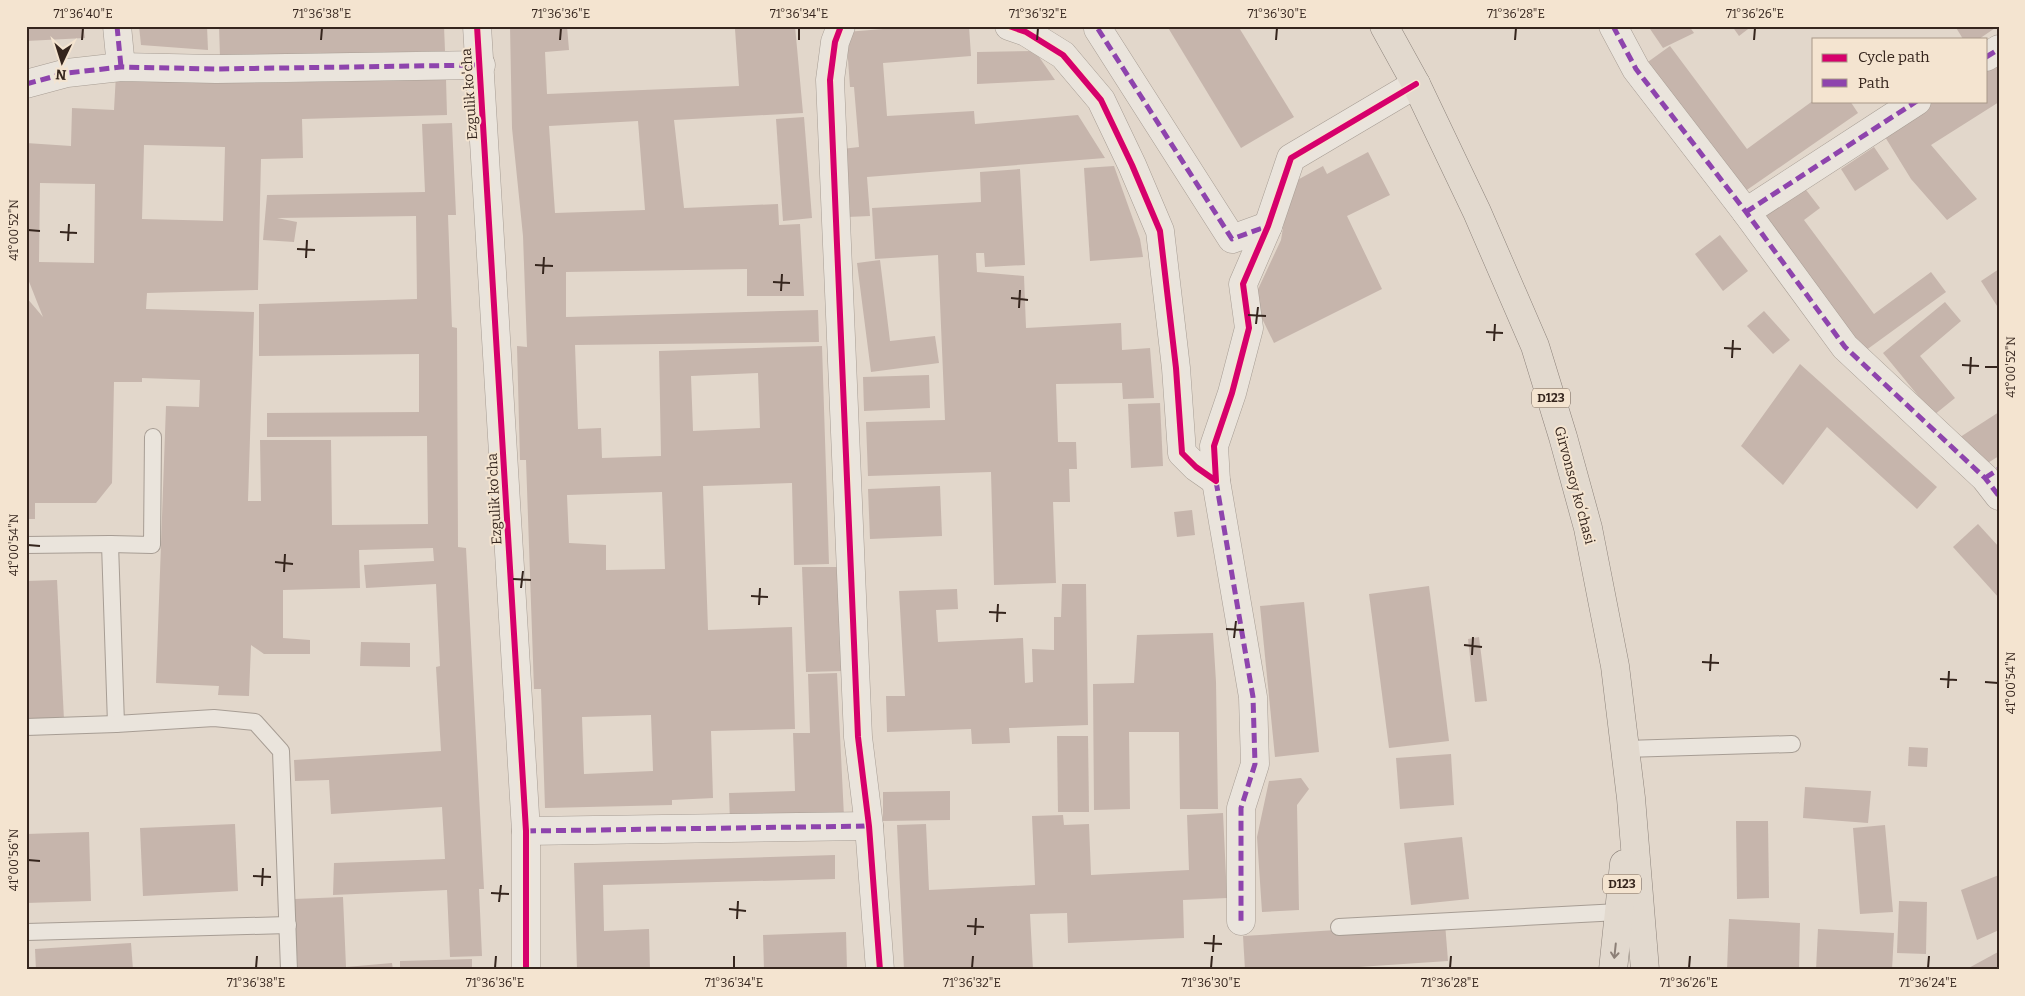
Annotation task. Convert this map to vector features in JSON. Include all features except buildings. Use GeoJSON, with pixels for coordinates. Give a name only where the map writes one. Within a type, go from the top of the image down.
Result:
{"type":"FeatureCollection","features":[{"type":"Feature","properties":{"kind":"main road","name":"Girvonsoy koʻchasi"},"geometry":{"type":"LineString","coordinates":[[1384,26],[1416,84],[1477,212],[1535,346],[1564,437],[1588,528],[1614,656],[1631,798],[1645,970]]}},
{"type":"Feature","properties":{"kind":"main road","name":"Girvonsoy koʻchasi"},"geometry":{"type":"LineString","coordinates":[[1613,970],[1631,798]]}},
{"type":"Feature","properties":{"kind":"street"},"geometry":{"type":"LineString","coordinates":[[116,26],[121,67]]}},
{"type":"Feature","properties":{"kind":"street","name":"Ezgulik ko'cha"},"geometry":{"type":"LineString","coordinates":[[477,26],[526,831],[526,970]]}},
{"type":"Feature","properties":{"kind":"street"},"geometry":{"type":"LineString","coordinates":[[841,26],[835,42],[830,80],[858,736],[869,826],[880,970]]}},
{"type":"Feature","properties":{"kind":"street"},"geometry":{"type":"LineString","coordinates":[[1009,26],[1026,32],[1063,55],[1101,100],[1132,165],[1160,231],[1176,368],[1182,453],[1196,467],[1216,481]]}},
{"type":"Feature","properties":{"kind":"street"},"geometry":{"type":"LineString","coordinates":[[1613,26],[1636,69],[1746,212],[1845,347],[1994,481]]}},
{"type":"Feature","properties":{"kind":"street"},"geometry":{"type":"LineString","coordinates":[[1098,30],[1232,239],[1268,226]]}},
{"type":"Feature","properties":{"kind":"street"},"geometry":{"type":"LineString","coordinates":[[1988,56],[1999,49]]}},
{"type":"Feature","properties":{"kind":"street","name":"Ezgulik ko'cha"},"geometry":{"type":"LineString","coordinates":[[26,84],[67,73],[121,67],[216,69],[480,65]]}},
{"type":"Feature","properties":{"kind":"street"},"geometry":{"type":"LineString","coordinates":[[1241,921],[1241,808],[1256,764],[1253,697],[1216,481],[1214,446],[1232,393],[1249,328],[1243,284],[1268,226],[1291,158],[1416,84]]}},
{"type":"Feature","properties":{"kind":"street"},"geometry":{"type":"LineString","coordinates":[[1746,212],[1915,102]]}},
{"type":"Feature","properties":{"kind":"street"},"geometry":{"type":"LineString","coordinates":[[526,831],[869,826]]}},
{"type":"Feature","properties":{"kind":"lane"},"geometry":{"type":"LineString","coordinates":[[26,545],[152,545],[153,437]]}},
{"type":"Feature","properties":{"kind":"lane"},"geometry":{"type":"LineString","coordinates":[[110,544],[116,724]]}},
{"type":"Feature","properties":{"kind":"lane"},"geometry":{"type":"LineString","coordinates":[[26,727],[214,718],[255,722],[281,751],[289,970]]}},
{"type":"Feature","properties":{"kind":"lane"},"geometry":{"type":"LineString","coordinates":[[1625,749],[1792,744]]}},
{"type":"Feature","properties":{"kind":"lane"},"geometry":{"type":"LineString","coordinates":[[1339,927],[1619,912]]}},
{"type":"Feature","properties":{"kind":"lane"},"geometry":{"type":"LineString","coordinates":[[26,932],[288,925]]}},
{"type":"Feature","properties":{"kind":"marked path"},"geometry":{"type":"LineString","coordinates":[[117,26],[121,67]]}},
{"type":"Feature","properties":{"kind":"marked path"},"geometry":{"type":"LineString","coordinates":[[1613,26],[1636,69],[1746,212],[1845,347],[1985,478],[1999,496]]}},
{"type":"Feature","properties":{"kind":"marked path"},"geometry":{"type":"LineString","coordinates":[[1098,29],[1232,239],[1268,226]]}},
{"type":"Feature","properties":{"kind":"marked path"},"geometry":{"type":"LineString","coordinates":[[1988,56],[1999,49]]}},
{"type":"Feature","properties":{"kind":"marked path"},"geometry":{"type":"LineString","coordinates":[[26,84],[67,73],[121,67],[216,69],[481,65]]}},
{"type":"Feature","properties":{"kind":"marked path"},"geometry":{"type":"LineString","coordinates":[[1746,212],[1915,102]]}},
{"type":"Feature","properties":{"kind":"marked path"},"geometry":{"type":"LineString","coordinates":[[1985,478],[1999,469]]}},
{"type":"Feature","properties":{"kind":"marked path"},"geometry":{"type":"LineString","coordinates":[[1216,481],[1253,697],[1255,764],[1241,808],[1241,921]]}},
{"type":"Feature","properties":{"kind":"marked path"},"geometry":{"type":"LineString","coordinates":[[526,831],[869,826]]}},
{"type":"Feature","properties":{"kind":"cycle path"},"geometry":{"type":"LineString","coordinates":[[477,26],[526,831],[526,970]]}},
{"type":"Feature","properties":{"kind":"cycle path"},"geometry":{"type":"LineString","coordinates":[[841,26],[835,42],[830,80],[858,737],[869,826],[880,970]]}},
{"type":"Feature","properties":{"kind":"cycle path"},"geometry":{"type":"LineString","coordinates":[[1009,26],[1026,32],[1063,55],[1101,100],[1132,165],[1160,231],[1176,368],[1182,453],[1196,467],[1216,481],[1214,446],[1232,393],[1249,328],[1243,284],[1268,226],[1291,158],[1416,84]]}}]}
